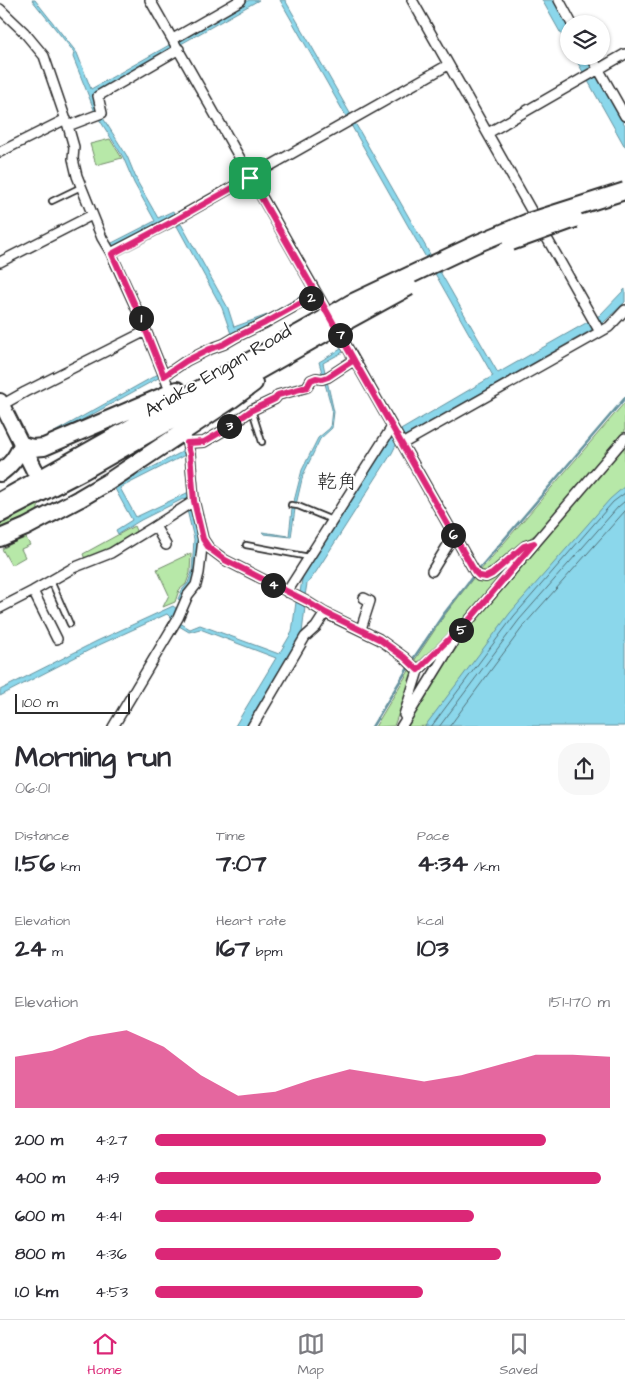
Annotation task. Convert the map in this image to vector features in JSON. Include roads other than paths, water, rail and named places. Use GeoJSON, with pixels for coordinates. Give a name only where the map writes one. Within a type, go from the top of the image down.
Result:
{"type":"FeatureCollection","features":[{"type":"Feature","properties":{"kind":"highway","name":"Ariake Engan Road"},"geometry":{"type":"LineString","coordinates":[[311,333],[351,303],[476,244],[531,222],[625,191]]}},
{"type":"Feature","properties":{"kind":"highway","name":"Ariake Engan Road"},"geometry":{"type":"LineString","coordinates":[[0,514],[41,485],[311,333],[480,254],[535,232],[625,202]]}},
{"type":"Feature","properties":{"kind":"highway"},"geometry":{"type":"LineString","coordinates":[[22,445],[32,448],[44,447],[311,333]]}},
{"type":"Feature","properties":{"kind":"highway"},"geometry":{"type":"LineString","coordinates":[[0,538],[26,527],[108,482],[231,400],[311,333]]}},
{"type":"Feature","properties":{"kind":"highway"},"geometry":{"type":"LineString","coordinates":[[0,472],[17,457],[22,445]]}},
{"type":"Feature","properties":{"kind":"highway"},"geometry":{"type":"LineString","coordinates":[[22,445],[56,511]]}},
{"type":"Feature","properties":{"kind":"highway","name":"Ariake Engan Road"},"geometry":{"type":"LineString","coordinates":[[0,501],[41,485]]}},
{"type":"Feature","properties":{"kind":"main road"},"geometry":{"type":"LineString","coordinates":[[1,404],[22,445]]}},
{"type":"Feature","properties":{"kind":"street"},"geometry":{"type":"LineString","coordinates":[[150,0],[475,572],[479,576],[486,577],[524,546],[534,543]]}},
{"type":"Feature","properties":{"kind":"street"},"geometry":{"type":"LineString","coordinates":[[173,39],[242,0]]}},
{"type":"Feature","properties":{"kind":"street"},"geometry":{"type":"LineString","coordinates":[[412,0],[600,332]]}},
{"type":"Feature","properties":{"kind":"street"},"geometry":{"type":"LineString","coordinates":[[558,0],[567,15]]}},
{"type":"Feature","properties":{"kind":"street"},"geometry":{"type":"LineString","coordinates":[[0,9],[24,32],[44,56],[74,147],[73,159],[81,187],[102,238],[112,254],[146,331],[169,388]]}},
{"type":"Feature","properties":{"kind":"street"},"geometry":{"type":"LineString","coordinates":[[0,152],[67,123],[102,113],[98,96],[179,49]]}},
{"type":"Feature","properties":{"kind":"street"},"geometry":{"type":"LineString","coordinates":[[488,132],[625,54]]}},
{"type":"Feature","properties":{"kind":"street"},"geometry":{"type":"LineString","coordinates":[[112,254],[172,222],[448,65]]}},
{"type":"Feature","properties":{"kind":"street"},"geometry":{"type":"LineString","coordinates":[[596,65],[625,116]]}},
{"type":"Feature","properties":{"kind":"street"},"geometry":{"type":"LineString","coordinates":[[0,262],[92,215]]}},
{"type":"Feature","properties":{"kind":"street"},"geometry":{"type":"LineString","coordinates":[[164,376],[186,361],[224,344],[317,294]]}},
{"type":"Feature","properties":{"kind":"street"},"geometry":{"type":"LineString","coordinates":[[402,444],[610,327],[625,310]]}},
{"type":"Feature","properties":{"kind":"street"},"geometry":{"type":"LineString","coordinates":[[1,404],[146,331]]}},
{"type":"Feature","properties":{"kind":"street"},"geometry":{"type":"LineString","coordinates":[[114,726],[178,618],[188,595],[196,585],[203,539],[194,501],[190,454],[186,440],[204,442],[252,410],[275,399],[278,395],[307,387],[311,380],[325,378],[354,360]]}},
{"type":"Feature","properties":{"kind":"street"},"geometry":{"type":"LineString","coordinates":[[287,592],[332,520],[393,429]]}},
{"type":"Feature","properties":{"kind":"street"},"geometry":{"type":"LineString","coordinates":[[401,726],[460,631],[625,438]]}},
{"type":"Feature","properties":{"kind":"street"},"geometry":{"type":"LineString","coordinates":[[0,608],[79,565],[111,553],[194,501]]}},
{"type":"Feature","properties":{"kind":"street"},"geometry":{"type":"LineString","coordinates":[[155,526],[166,546]]}},
{"type":"Feature","properties":{"kind":"street"},"geometry":{"type":"LineString","coordinates":[[432,571],[454,535]]}},
{"type":"Feature","properties":{"kind":"street"},"geometry":{"type":"LineString","coordinates":[[203,539],[214,553],[326,613],[362,629],[404,657],[418,670]]}},
{"type":"Feature","properties":{"kind":"street"},"geometry":{"type":"LineString","coordinates":[[33,591],[57,639]]}},
{"type":"Feature","properties":{"kind":"street"},"geometry":{"type":"LineString","coordinates":[[362,629],[370,601],[364,598]]}},
{"type":"Feature","properties":{"kind":"street"},"geometry":{"type":"LineString","coordinates":[[252,726],[305,637],[316,627],[326,613]]}},
{"type":"Feature","properties":{"kind":"street"},"geometry":{"type":"LineString","coordinates":[[401,726],[418,670],[454,634],[460,631]]}},
{"type":"Feature","properties":{"kind":"lane"},"geometry":{"type":"LineString","coordinates":[[52,201],[81,187]]}},
{"type":"Feature","properties":{"kind":"lane"},"geometry":{"type":"LineString","coordinates":[[252,410],[262,442]]}},
{"type":"Feature","properties":{"kind":"lane"},"geometry":{"type":"LineString","coordinates":[[291,505],[332,520]]}},
{"type":"Feature","properties":{"kind":"lane"},"geometry":{"type":"LineString","coordinates":[[246,545],[309,557]]}},
{"type":"Feature","properties":{"kind":"lane"},"geometry":{"type":"LineString","coordinates":[[51,581],[70,624]]}},
{"type":"Feature","properties":{"kind":"water"},"geometry":{"type":"Polygon","coordinates":[[[32,0],[35,0],[77,53],[91,89],[171,44],[173,49],[93,94],[98,110],[95,112],[73,57],[74,52],[32,0]]]}},
{"type":"Feature","properties":{"kind":"water"},"geometry":{"type":"Polygon","coordinates":[[[249,0],[259,0],[181,44],[178,40],[249,0]]]}},
{"type":"Feature","properties":{"kind":"water"},"geometry":{"type":"Polygon","coordinates":[[[280,0],[285,0],[351,115],[347,118],[280,0]]]}},
{"type":"Feature","properties":{"kind":"water"},"geometry":{"type":"Polygon","coordinates":[[[542,0],[554,0],[563,15],[560,15],[560,32],[542,0]]]}},
{"type":"Feature","properties":{"kind":"water"},"geometry":{"type":"Polygon","coordinates":[[[579,65],[591,65],[625,125],[625,147],[579,65]]]}},
{"type":"Feature","properties":{"kind":"water"},"geometry":{"type":"Polygon","coordinates":[[[103,118],[127,156],[138,183],[158,218],[173,211],[175,215],[113,248],[110,244],[155,221],[134,183],[123,157],[99,119],[103,118]]]}},
{"type":"Feature","properties":{"kind":"water"},"geometry":{"type":"Polygon","coordinates":[[[355,123],[498,373],[600,315],[625,289],[625,302],[602,324],[402,438],[397,443],[307,584],[302,633],[246,726],[235,726],[276,658],[200,629],[189,632],[179,626],[180,623],[190,629],[200,625],[279,654],[292,632],[296,602],[299,599],[303,573],[392,437],[399,431],[493,376],[351,125],[355,123]]]}},
{"type":"Feature","properties":{"kind":"water"},"geometry":{"type":"Polygon","coordinates":[[[181,224],[228,308],[234,327],[270,314],[301,296],[303,299],[272,316],[231,334],[222,308],[177,226],[181,224]]]}},
{"type":"Feature","properties":{"kind":"water"},"geometry":{"type":"Polygon","coordinates":[[[317,299],[345,351],[323,363],[334,412],[332,428],[320,439],[303,475],[291,537],[264,534],[262,532],[289,536],[292,509],[302,470],[318,438],[330,428],[332,409],[319,362],[341,349],[314,300],[317,299]]]}},
{"type":"Feature","properties":{"kind":"water"},"geometry":{"type":"Polygon","coordinates":[[[160,373],[162,376],[53,436],[51,434],[160,373]]]}},
{"type":"Feature","properties":{"kind":"water"},"geometry":{"type":"Polygon","coordinates":[[[186,447],[187,454],[120,488],[136,517],[189,492],[191,496],[188,501],[183,499],[118,534],[116,530],[132,520],[114,487],[182,452],[182,449],[186,447]]]}},
{"type":"Feature","properties":{"kind":"water"},"geometry":{"type":"Polygon","coordinates":[[[625,486],[625,726],[425,726],[510,613],[610,499],[625,486]]]}},
{"type":"Feature","properties":{"kind":"water"},"geometry":{"type":"Polygon","coordinates":[[[193,509],[199,539],[194,580],[181,601],[178,599],[188,583],[192,572],[194,539],[187,510],[193,509]]]}},
{"type":"Feature","properties":{"kind":"water"},"geometry":{"type":"Polygon","coordinates":[[[173,606],[177,609],[173,619],[167,614],[99,645],[0,696],[0,690],[97,641],[173,606]]]}},
{"type":"Feature","properties":{"kind":"waterway"},"geometry":{"type":"LineString","coordinates":[[90,221],[96,234]]}},
{"type":"Feature","properties":{"kind":"waterway"},"geometry":{"type":"LineString","coordinates":[[478,570],[625,398]]}},
{"type":"Feature","properties":{"kind":"waterway"},"geometry":{"type":"LineString","coordinates":[[413,659],[473,576]]}},
{"type":"Feature","properties":{"kind":"waterway"},"geometry":{"type":"LineString","coordinates":[[373,726],[408,668]]}},
{"type":"Feature","properties":{"kind":"district","name":"乾角"},"geometry":{"type":"Point","coordinates":[337,482]}}]}
